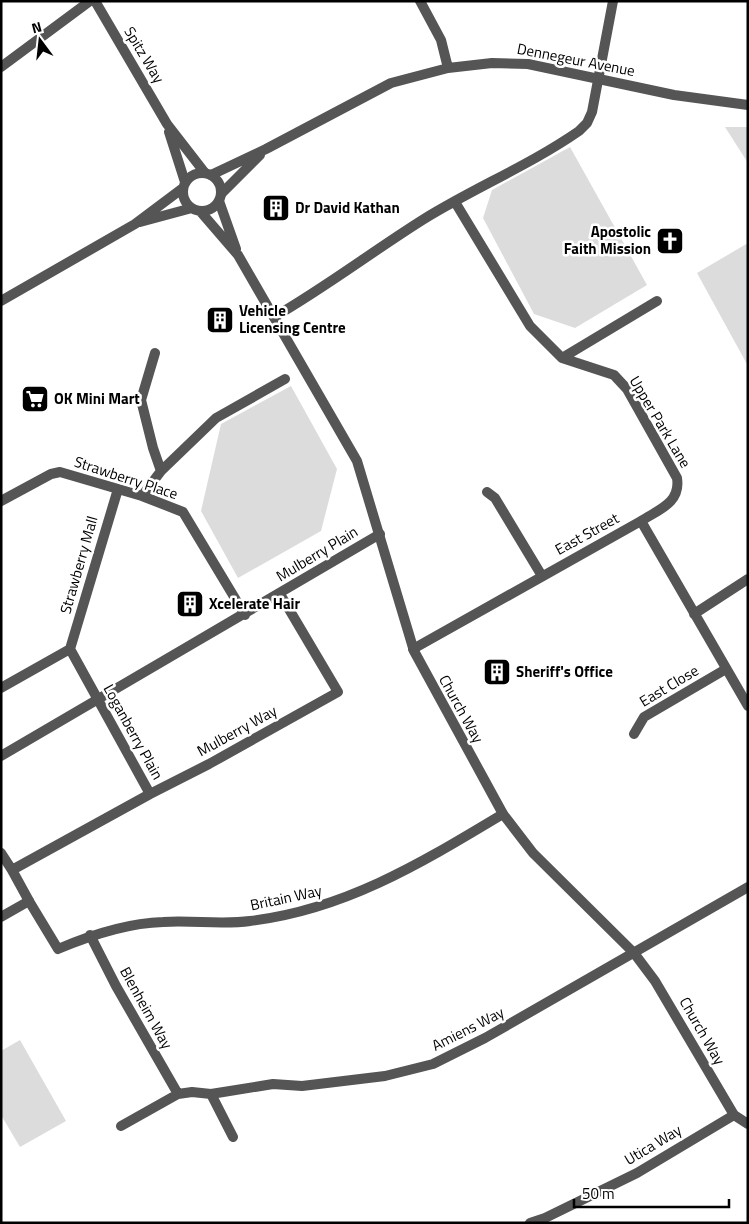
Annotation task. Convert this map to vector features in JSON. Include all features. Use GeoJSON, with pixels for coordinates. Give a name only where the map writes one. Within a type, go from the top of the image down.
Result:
{"type":"FeatureCollection","features":[{"type":"Feature","properties":{"kind":"street"},"geometry":{"type":"LineString","coordinates":[[1,67],[90,1]]}},
{"type":"Feature","properties":{"kind":"street","name":"Spitz Way"},"geometry":{"type":"LineString","coordinates":[[95,1],[167,124],[208,174]]}},
{"type":"Feature","properties":{"kind":"street"},"geometry":{"type":"LineString","coordinates":[[420,1],[441,40],[448,68]]}},
{"type":"Feature","properties":{"kind":"street"},"geometry":{"type":"LineString","coordinates":[[274,317],[308,298],[338,274],[370,256],[424,219],[579,130],[587,123],[592,112],[613,1]]}},
{"type":"Feature","properties":{"kind":"street","name":"Dennegeur Avenue"},"geometry":{"type":"LineString","coordinates":[[208,174],[266,149],[391,82],[448,68],[492,63],[528,64],[674,95],[748,105]]}},
{"type":"Feature","properties":{"kind":"street","name":"Spitz Way"},"geometry":{"type":"LineString","coordinates":[[167,124],[184,185]]}},
{"type":"Feature","properties":{"kind":"street","name":"Dennegeur Avenue"},"geometry":{"type":"LineString","coordinates":[[220,197],[266,149]]}},
{"type":"Feature","properties":{"kind":"street"},"geometry":{"type":"LineString","coordinates":[[1,301],[135,224],[184,185],[194,174],[208,174],[220,185],[220,197],[211,209],[196,210],[135,224]]}},
{"type":"Feature","properties":{"kind":"street"},"geometry":{"type":"LineString","coordinates":[[184,185],[184,200],[196,210]]}},
{"type":"Feature","properties":{"kind":"street","name":"Church Way"},"geometry":{"type":"LineString","coordinates":[[220,197],[238,255]]}},
{"type":"Feature","properties":{"kind":"street","name":"Upper Park Lane"},"geometry":{"type":"LineString","coordinates":[[455,202],[524,317],[562,358],[614,375],[626,389],[677,478],[677,493],[673,501],[641,521]]}},
{"type":"Feature","properties":{"kind":"street","name":"Church Way"},"geometry":{"type":"LineString","coordinates":[[196,210],[238,255],[357,461],[414,649],[431,686],[503,814],[533,853],[634,953],[655,981],[734,1115],[748,1124]]}},
{"type":"Feature","properties":{"kind":"street"},"geometry":{"type":"LineString","coordinates":[[562,358],[657,301]]}},
{"type":"Feature","properties":{"kind":"street"},"geometry":{"type":"LineString","coordinates":[[155,352],[141,400],[161,471]]}},
{"type":"Feature","properties":{"kind":"street"},"geometry":{"type":"LineString","coordinates":[[142,496],[161,471],[216,418],[285,379]]}},
{"type":"Feature","properties":{"kind":"street","name":"Strawberry Place"},"geometry":{"type":"LineString","coordinates":[[1,501],[51,474],[60,472],[142,496],[183,512],[245,615]]}},
{"type":"Feature","properties":{"kind":"street","name":"Strawberry Mall"},"geometry":{"type":"LineString","coordinates":[[70,649],[118,489]]}},
{"type":"Feature","properties":{"kind":"street"},"geometry":{"type":"LineString","coordinates":[[487,492],[495,498],[542,576]]}},
{"type":"Feature","properties":{"kind":"street","name":"East Street"},"geometry":{"type":"LineString","coordinates":[[414,649],[641,521],[748,706]]}},
{"type":"Feature","properties":{"kind":"street","name":"Mulberry Plain"},"geometry":{"type":"LineString","coordinates":[[1,756],[98,698],[245,615],[380,534]]}},
{"type":"Feature","properties":{"kind":"street"},"geometry":{"type":"LineString","coordinates":[[694,614],[748,579]]}},
{"type":"Feature","properties":{"kind":"street","name":"Mulberry Way"},"geometry":{"type":"LineString","coordinates":[[150,794],[209,764],[338,692],[280,594]]}},
{"type":"Feature","properties":{"kind":"street"},"geometry":{"type":"LineString","coordinates":[[1,688],[70,649]]}},
{"type":"Feature","properties":{"kind":"street","name":"Loganberry Plain"},"geometry":{"type":"LineString","coordinates":[[12,870],[150,794],[70,649]]}},
{"type":"Feature","properties":{"kind":"street","name":"East Close"},"geometry":{"type":"LineString","coordinates":[[634,734],[644,717],[726,669]]}},
{"type":"Feature","properties":{"kind":"street","name":"Britain Way"},"geometry":{"type":"LineString","coordinates":[[29,901],[58,949],[90,936],[154,922],[250,921],[305,911],[344,899],[381,884],[503,814]]}},
{"type":"Feature","properties":{"kind":"street"},"geometry":{"type":"LineString","coordinates":[[1,853],[29,901],[1,917]]}},
{"type":"Feature","properties":{"kind":"street"},"geometry":{"type":"LineString","coordinates":[[634,953],[748,887]]}},
{"type":"Feature","properties":{"kind":"street","name":"Blenheim Way"},"geometry":{"type":"LineString","coordinates":[[90,936],[178,1094]]}},
{"type":"Feature","properties":{"kind":"street","name":"Amiens Way"},"geometry":{"type":"LineString","coordinates":[[121,1126],[178,1094],[192,1092],[210,1094],[273,1084],[302,1086],[385,1076],[433,1064],[458,1053],[634,953]]}},
{"type":"Feature","properties":{"kind":"street"},"geometry":{"type":"LineString","coordinates":[[210,1094],[233,1137]]}},
{"type":"Feature","properties":{"kind":"street","name":"Utica Way"},"geometry":{"type":"LineString","coordinates":[[530,1223],[545,1218],[637,1173],[734,1115]]}},
{"type":"Feature","properties":{"kind":"shaded area"},"geometry":{"type":"Polygon","coordinates":[[[725,127],[748,127],[748,163],[725,127]]]}},
{"type":"Feature","properties":{"kind":"shaded area"},"geometry":{"type":"Polygon","coordinates":[[[570,147],[647,285],[575,328],[534,314],[483,218],[492,190],[570,147]]]}},
{"type":"Feature","properties":{"kind":"shaded area"},"geometry":{"type":"Polygon","coordinates":[[[748,243],[748,366],[697,273],[748,243]]]}},
{"type":"Feature","properties":{"kind":"shaded area"},"geometry":{"type":"Polygon","coordinates":[[[291,386],[337,469],[321,531],[238,578],[201,511],[221,424],[291,386]]]}},
{"type":"Feature","properties":{"kind":"shaded area"},"geometry":{"type":"Polygon","coordinates":[[[20,1040],[66,1121],[20,1147],[1,1115],[1,1051],[20,1040]]]}},
{"type":"Feature","properties":{"kind":"place","name":"Dr David Kathan"},"geometry":{"type":"Point","coordinates":[276,208]}},
{"type":"Feature","properties":{"kind":"place","name":"Apostolic Faith Mission"},"geometry":{"type":"Point","coordinates":[670,241]}},
{"type":"Feature","properties":{"kind":"place","name":"Vehicle Licensing Centre"},"geometry":{"type":"Point","coordinates":[220,320]}},
{"type":"Feature","properties":{"kind":"place","name":"OK Mini Mart"},"geometry":{"type":"Point","coordinates":[35,399]}},
{"type":"Feature","properties":{"kind":"place","name":"Xcelerate Hair"},"geometry":{"type":"Point","coordinates":[190,604]}},
{"type":"Feature","properties":{"kind":"place","name":"Sheriff's Office"},"geometry":{"type":"Point","coordinates":[497,672]}}]}
